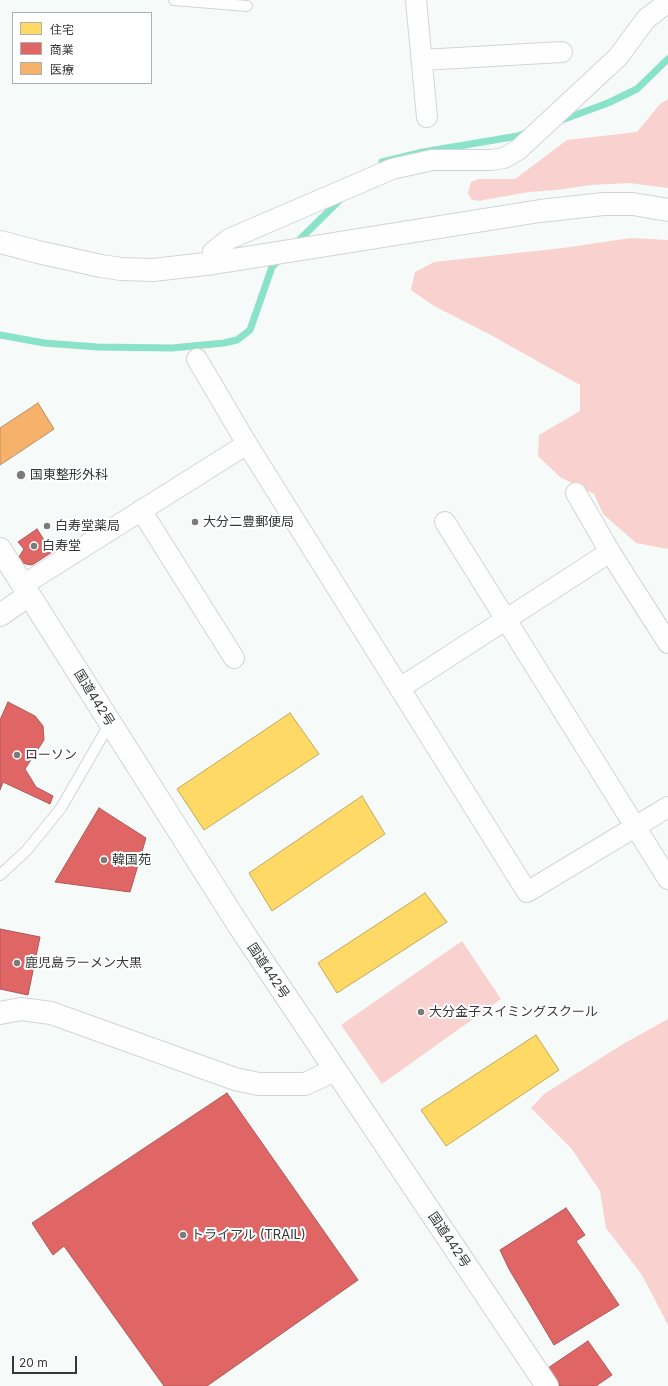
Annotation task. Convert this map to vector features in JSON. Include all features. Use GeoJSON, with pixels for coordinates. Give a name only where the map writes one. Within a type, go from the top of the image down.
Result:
{"type":"FeatureCollection","features":[{"type":"Feature","properties":{"kind":"main road"},"geometry":{"type":"LineString","coordinates":[[0,242],[38,252],[121,269],[153,270],[214,263],[540,211],[603,204],[633,204],[668,210]]}},
{"type":"Feature","properties":{"kind":"main road","name":"国道442号"},"geometry":{"type":"LineString","coordinates":[[0,549],[241,929],[547,1386]]}},
{"type":"Feature","properties":{"kind":"main road"},"geometry":{"type":"LineString","coordinates":[[0,615],[26,590]]}},
{"type":"Feature","properties":{"kind":"main road"},"geometry":{"type":"LineString","coordinates":[[0,1013],[21,1009],[51,1013],[251,1083],[268,1085],[305,1084],[334,1070]]}},
{"type":"Feature","properties":{"kind":"street"},"geometry":{"type":"LineString","coordinates":[[416,0],[428,117]]}},
{"type":"Feature","properties":{"kind":"street"},"geometry":{"type":"LineString","coordinates":[[214,263],[213,252],[229,239],[392,169],[432,160],[491,160],[504,158],[518,150],[618,57],[646,19],[668,2]]}},
{"type":"Feature","properties":{"kind":"street"},"geometry":{"type":"LineString","coordinates":[[422,60],[562,52]]}},
{"type":"Feature","properties":{"kind":"street"},"geometry":{"type":"LineString","coordinates":[[197,359],[247,444],[527,892],[668,807]]}},
{"type":"Feature","properties":{"kind":"street"},"geometry":{"type":"LineString","coordinates":[[26,590],[141,510],[247,444]]}},
{"type":"Feature","properties":{"kind":"street"},"geometry":{"type":"LineString","coordinates":[[576,493],[610,552],[668,643]]}},
{"type":"Feature","properties":{"kind":"street"},"geometry":{"type":"LineString","coordinates":[[141,510],[234,658]]}},
{"type":"Feature","properties":{"kind":"street"},"geometry":{"type":"LineString","coordinates":[[445,522],[668,879]]}},
{"type":"Feature","properties":{"kind":"street"},"geometry":{"type":"LineString","coordinates":[[400,688],[610,552]]}},
{"type":"Feature","properties":{"kind":"lane"},"geometry":{"type":"LineString","coordinates":[[174,0],[247,6]]}},
{"type":"Feature","properties":{"kind":"lane"},"geometry":{"type":"LineString","coordinates":[[0,875],[27,850],[60,808],[110,723]]}},
{"type":"Feature","properties":{"kind":"shaded area"},"geometry":{"type":"Polygon","coordinates":[[[668,99],[668,188],[629,183],[591,185],[529,192],[478,201],[471,199],[468,193],[471,182],[479,179],[515,179],[567,140],[637,132],[660,104],[668,99]]]}},
{"type":"Feature","properties":{"kind":"shaded area"},"geometry":{"type":"Polygon","coordinates":[[[631,238],[668,240],[668,549],[636,543],[603,514],[594,494],[560,477],[538,456],[539,435],[580,411],[580,385],[489,334],[434,306],[411,290],[415,272],[434,262],[563,248],[631,238]]]}},
{"type":"Feature","properties":{"kind":"shaded area","name":"大分金子スイミングスクール"},"geometry":{"type":"Polygon","coordinates":[[[462,941],[501,999],[382,1084],[341,1025],[462,941]]]}},
{"type":"Feature","properties":{"kind":"shaded area"},"geometry":{"type":"Polygon","coordinates":[[[668,1019],[668,1325],[642,1275],[606,1228],[600,1191],[571,1148],[531,1108],[544,1094],[623,1044],[668,1019]]]}},
{"type":"Feature","properties":{"kind":"building: 住宅"},"geometry":{"type":"Polygon","coordinates":[[[290,713],[319,754],[204,830],[177,789],[290,713]]]}},
{"type":"Feature","properties":{"kind":"building: 住宅"},"geometry":{"type":"Polygon","coordinates":[[[362,796],[385,834],[272,911],[249,873],[362,796]]]}},
{"type":"Feature","properties":{"kind":"building: 住宅"},"geometry":{"type":"Polygon","coordinates":[[[425,893],[447,922],[337,993],[318,963],[425,893]]]}},
{"type":"Feature","properties":{"kind":"building: 住宅"},"geometry":{"type":"Polygon","coordinates":[[[536,1035],[559,1070],[446,1146],[421,1110],[536,1035]]]}},
{"type":"Feature","properties":{"kind":"building: 商業","name":"白寿堂"},"geometry":{"type":"Polygon","coordinates":[[[37,529],[52,552],[32,565],[26,564],[21,562],[19,557],[24,549],[18,542],[37,529]]]}},
{"type":"Feature","properties":{"kind":"building: 商業","name":"ローソン"},"geometry":{"type":"Polygon","coordinates":[[[8,702],[35,716],[43,726],[44,740],[25,769],[36,787],[53,796],[50,804],[3,782],[0,790],[0,720],[8,702]]]}},
{"type":"Feature","properties":{"kind":"building: 商業","name":"韓国苑"},"geometry":{"type":"Polygon","coordinates":[[[99,808],[146,838],[130,892],[55,882],[99,808]]]}},
{"type":"Feature","properties":{"kind":"building: 商業","name":"鹿児島ラーメン大黒"},"geometry":{"type":"Polygon","coordinates":[[[0,929],[40,937],[28,995],[0,989],[0,929]]]}},
{"type":"Feature","properties":{"kind":"building: 商業","name":"トライアル (TRAIL)"},"geometry":{"type":"Polygon","coordinates":[[[227,1093],[358,1280],[207,1386],[164,1386],[64,1246],[53,1255],[32,1223],[227,1093]]]}},
{"type":"Feature","properties":{"kind":"building: 商業"},"geometry":{"type":"Polygon","coordinates":[[[566,1208],[585,1235],[576,1241],[619,1305],[554,1345],[509,1269],[500,1250],[566,1208]]]}},
{"type":"Feature","properties":{"kind":"building: 商業"},"geometry":{"type":"Polygon","coordinates":[[[588,1341],[612,1375],[596,1386],[560,1386],[548,1368],[588,1341]]]}},
{"type":"Feature","properties":{"kind":"building: 医療","name":"国東整形外科"},"geometry":{"type":"Polygon","coordinates":[[[38,403],[54,429],[0,465],[0,428],[38,403]]]}},
{"type":"Feature","properties":{"kind":"waterway"},"geometry":{"type":"LineString","coordinates":[[559,121],[608,103],[637,89],[668,59]]}},
{"type":"Feature","properties":{"kind":"waterway"},"geometry":{"type":"LineString","coordinates":[[382,162],[423,152],[518,136],[528,132]]}},
{"type":"Feature","properties":{"kind":"waterway"},"geometry":{"type":"LineString","coordinates":[[295,244],[343,197]]}},
{"type":"Feature","properties":{"kind":"waterway"},"geometry":{"type":"LineString","coordinates":[[0,335],[44,343],[97,347],[172,348],[224,343],[237,340],[250,330],[272,267],[280,259]]}},
{"type":"Feature","properties":{"kind":"place","name":"国東整形外科"},"geometry":{"type":"Point","coordinates":[21,475]}},
{"type":"Feature","properties":{"kind":"place","name":"大分二豊郵便局"},"geometry":{"type":"Point","coordinates":[195,522]}},
{"type":"Feature","properties":{"kind":"place","name":"白寿堂薬局"},"geometry":{"type":"Point","coordinates":[47,526]}},
{"type":"Feature","properties":{"kind":"place","name":"白寿堂"},"geometry":{"type":"Point","coordinates":[34,546]}},
{"type":"Feature","properties":{"kind":"place","name":"ローソン"},"geometry":{"type":"Point","coordinates":[17,755]}},
{"type":"Feature","properties":{"kind":"place","name":"韓国苑"},"geometry":{"type":"Point","coordinates":[104,860]}},
{"type":"Feature","properties":{"kind":"place","name":"鹿児島ラーメン大黒"},"geometry":{"type":"Point","coordinates":[17,963]}},
{"type":"Feature","properties":{"kind":"place","name":"大分金子スイミングスクール"},"geometry":{"type":"Point","coordinates":[421,1012]}},
{"type":"Feature","properties":{"kind":"place","name":"トライアル (TRAIL)"},"geometry":{"type":"Point","coordinates":[183,1235]}}]}
